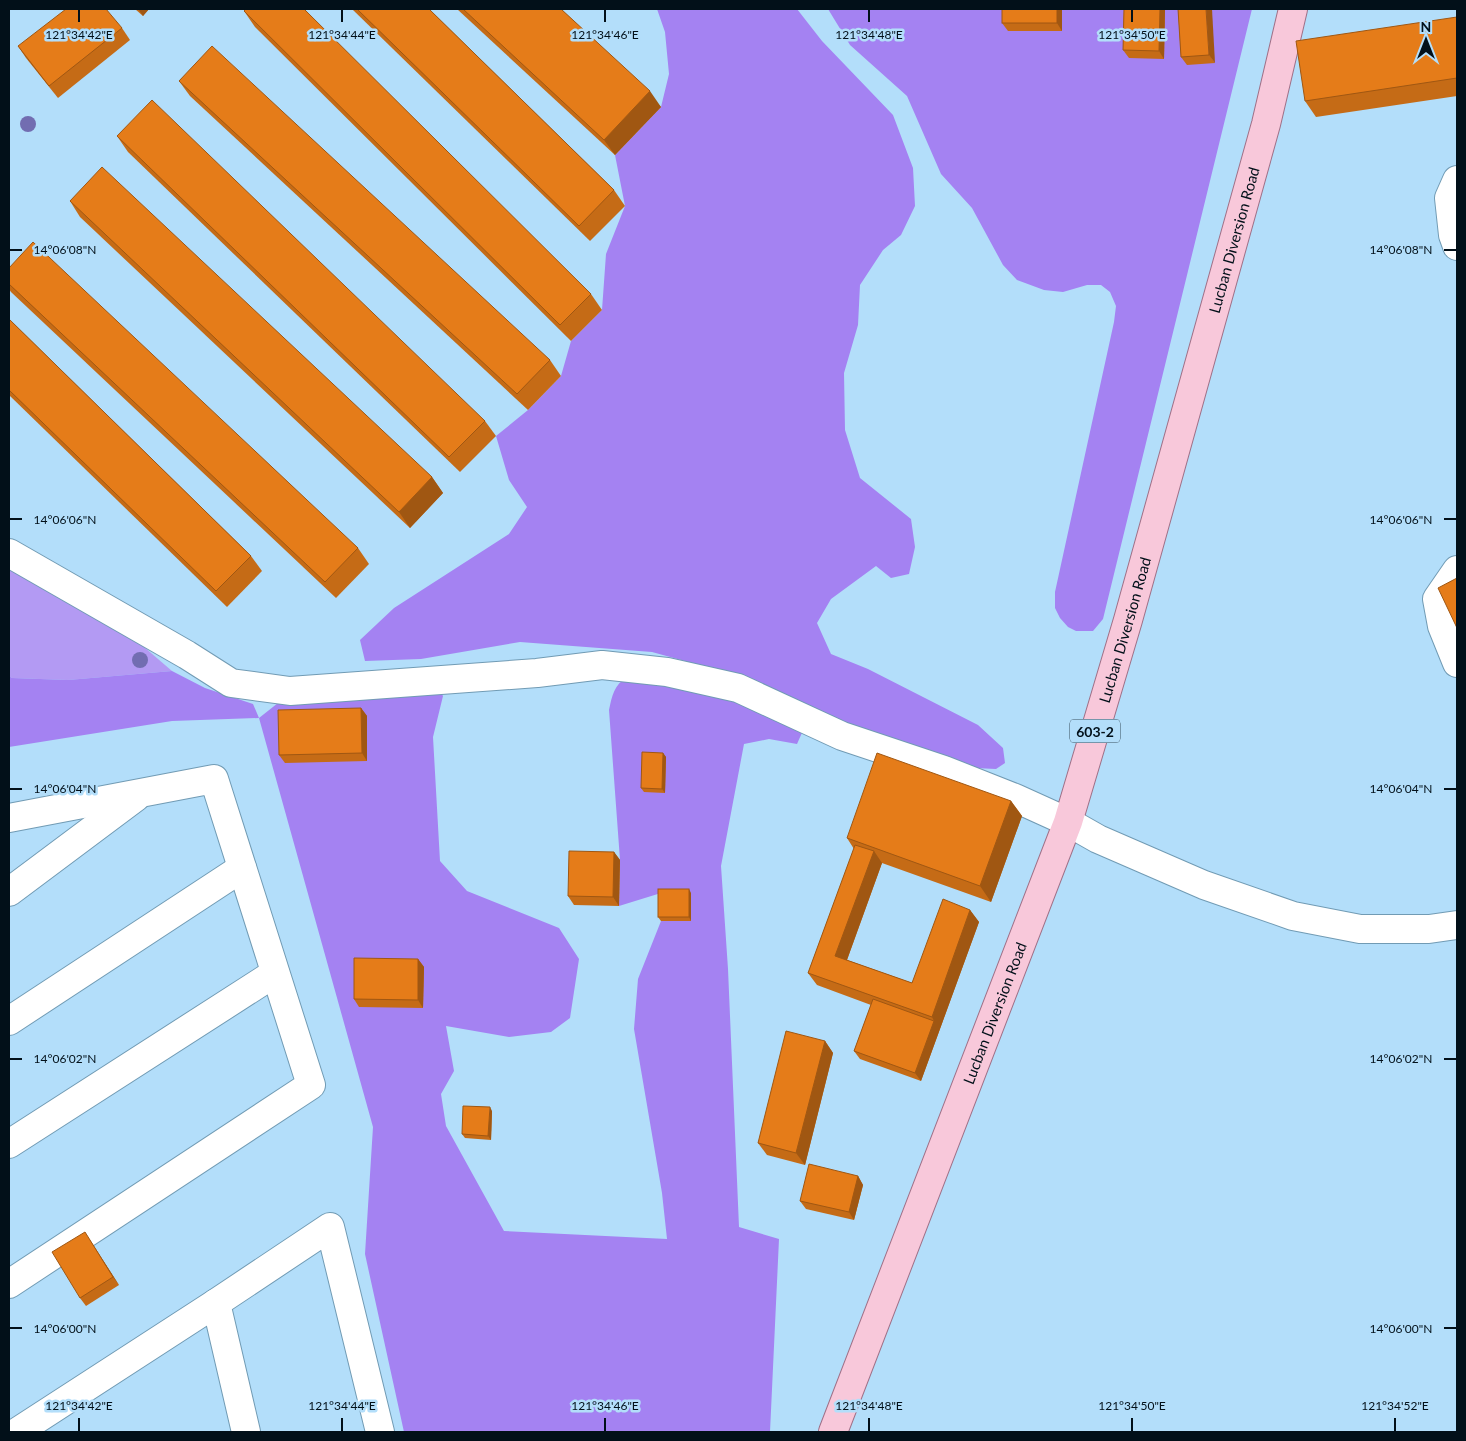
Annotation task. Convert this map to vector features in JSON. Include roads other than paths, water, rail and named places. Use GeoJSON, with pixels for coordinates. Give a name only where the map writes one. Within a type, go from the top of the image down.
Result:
{"type":"FeatureCollection","features":[{"type":"Feature","properties":{"kind":"main road","name":"Lucban Diversion Road"},"geometry":{"type":"LineString","coordinates":[[833,1432],[1068,822],[1128,620],[1263,134],[1293,9]]}},
{"type":"Feature","properties":{"kind":"street"},"geometry":{"type":"LineString","coordinates":[[1457,180],[1449,198],[1453,236],[1457,246]]}},
{"type":"Feature","properties":{"kind":"street"},"geometry":{"type":"LineString","coordinates":[[9,553],[187,655],[231,683],[290,691],[537,673],[602,665],[667,672],[738,688],[842,736],[944,770],[1015,798],[1068,822],[1098,839],[1204,885],[1293,916],[1360,929],[1429,929],[1457,925]]}},
{"type":"Feature","properties":{"kind":"street"},"geometry":{"type":"LineString","coordinates":[[1457,570],[1437,599],[1442,626],[1457,663]]}},
{"type":"Feature","properties":{"kind":"street"},"geometry":{"type":"LineString","coordinates":[[9,818],[214,779],[311,1085],[9,1284]]}},
{"type":"Feature","properties":{"kind":"street"},"geometry":{"type":"LineString","coordinates":[[9,892],[142,794]]}},
{"type":"Feature","properties":{"kind":"street"},"geometry":{"type":"LineString","coordinates":[[9,1021],[242,868]]}},
{"type":"Feature","properties":{"kind":"street"},"geometry":{"type":"LineString","coordinates":[[9,1144],[275,974]]}},
{"type":"Feature","properties":{"kind":"street"},"geometry":{"type":"LineString","coordinates":[[32,1429],[330,1227],[380,1432]]}},
{"type":"Feature","properties":{"kind":"street"},"geometry":{"type":"LineString","coordinates":[[216,1303],[246,1432]]}}]}
